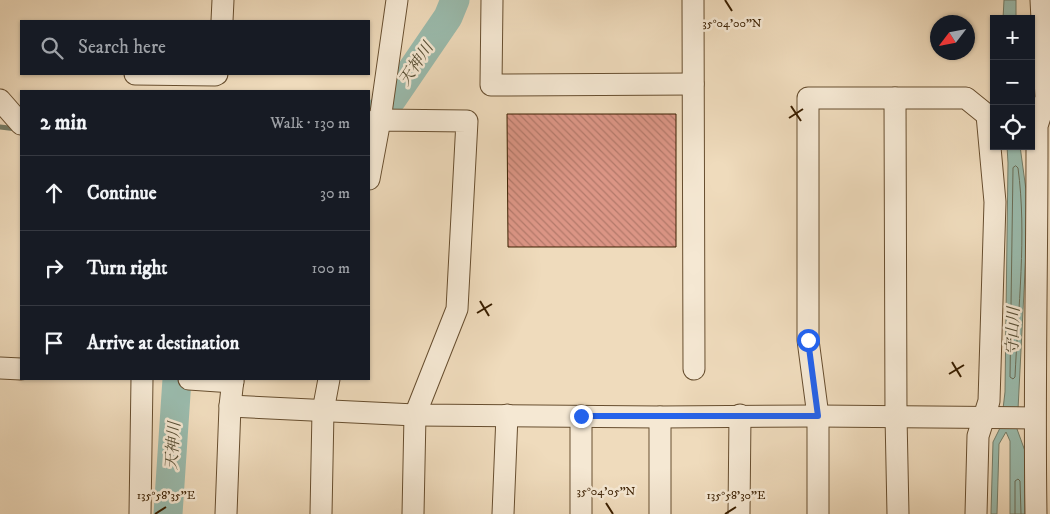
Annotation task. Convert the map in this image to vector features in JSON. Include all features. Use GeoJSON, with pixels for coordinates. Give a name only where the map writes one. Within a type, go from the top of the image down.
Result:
{"type":"FeatureCollection","features":[{"type":"Feature","properties":{"kind":"street"},"geometry":{"type":"LineString","coordinates":[[222,20],[223,0]]}},
{"type":"Feature","properties":{"kind":"street"},"geometry":{"type":"LineString","coordinates":[[370,169],[375,121],[397,0]]}},
{"type":"Feature","properties":{"kind":"street"},"geometry":{"type":"LineString","coordinates":[[492,0],[491,85],[694,84]]}},
{"type":"Feature","properties":{"kind":"street"},"geometry":{"type":"LineString","coordinates":[[693,0],[694,369]]}},
{"type":"Feature","properties":{"kind":"street"},"geometry":{"type":"LineString","coordinates":[[1036,514],[1034,418],[1040,126],[1046,98],[1041,0]]}},
{"type":"Feature","properties":{"kind":"street"},"geometry":{"type":"LineString","coordinates":[[818,514],[818,416],[808,340],[808,98],[966,98],[990,116]]}},
{"type":"Feature","properties":{"kind":"street"},"geometry":{"type":"LineString","coordinates":[[895,98],[898,514]]}},
{"type":"Feature","properties":{"kind":"street"},"geometry":{"type":"LineString","coordinates":[[0,100],[20,123]]}},
{"type":"Feature","properties":{"kind":"street"},"geometry":{"type":"LineString","coordinates":[[375,121],[467,121],[457,310],[415,415],[412,514]]}},
{"type":"Feature","properties":{"kind":"street"},"geometry":{"type":"LineString","coordinates":[[976,514],[978,436],[989,400],[995,202],[992,150]]}},
{"type":"Feature","properties":{"kind":"street"},"geometry":{"type":"LineString","coordinates":[[0,368],[20,369]]}},
{"type":"Feature","properties":{"kind":"street"},"geometry":{"type":"LineString","coordinates":[[140,514],[142,380]]}},
{"type":"Feature","properties":{"kind":"street"},"geometry":{"type":"LineString","coordinates":[[226,514],[230,406],[233,380]]}},
{"type":"Feature","properties":{"kind":"street"},"geometry":{"type":"LineString","coordinates":[[321,514],[323,411],[329,380]]}},
{"type":"Feature","properties":{"kind":"street"},"geometry":{"type":"LineString","coordinates":[[230,406],[415,415],[660,417],[740,415],[1034,418]]}},
{"type":"Feature","properties":{"kind":"street"},"geometry":{"type":"LineString","coordinates":[[503,514],[507,415]]}},
{"type":"Feature","properties":{"kind":"street"},"geometry":{"type":"LineString","coordinates":[[739,514],[740,415]]}},
{"type":"Feature","properties":{"kind":"street"},"geometry":{"type":"LineString","coordinates":[[581,416],[581,514]]}},
{"type":"Feature","properties":{"kind":"street"},"geometry":{"type":"LineString","coordinates":[[660,417],[660,514]]}},
{"type":"Feature","properties":{"kind":"water"},"geometry":{"type":"Polygon","coordinates":[[[1004,0],[1016,0],[1016,15],[1003,15],[1004,0]]]}},
{"type":"Feature","properties":{"kind":"water","name":"守山川"},"geometry":{"type":"Polygon","coordinates":[[[1007,150],[1021,150],[1026,190],[1026,252],[1017,429],[1025,451],[1025,514],[1010,514],[1010,441],[1006,432],[999,444],[997,514],[991,514],[993,442],[1001,426],[1005,392],[1007,150]]]}},
{"type":"Feature","properties":{"kind":"building"},"geometry":{"type":"Polygon","coordinates":[[[507,114],[676,114],[676,247],[508,247],[507,114]]]}},
{"type":"Feature","properties":{"kind":"waterway","name":"天神川"},"geometry":{"type":"LineString","coordinates":[[370,121],[392,99],[448,17],[455,0]]}},
{"type":"Feature","properties":{"kind":"waterway"},"geometry":{"type":"LineString","coordinates":[[0,127],[17,129]]}},
{"type":"Feature","properties":{"kind":"waterway","name":"天神川"},"geometry":{"type":"LineString","coordinates":[[168,514],[177,380]]}},
{"type":"Feature","properties":{"kind":"route"},"geometry":{"type":"LineString","coordinates":[[581,416],[818,416],[808,340]]}}]}
